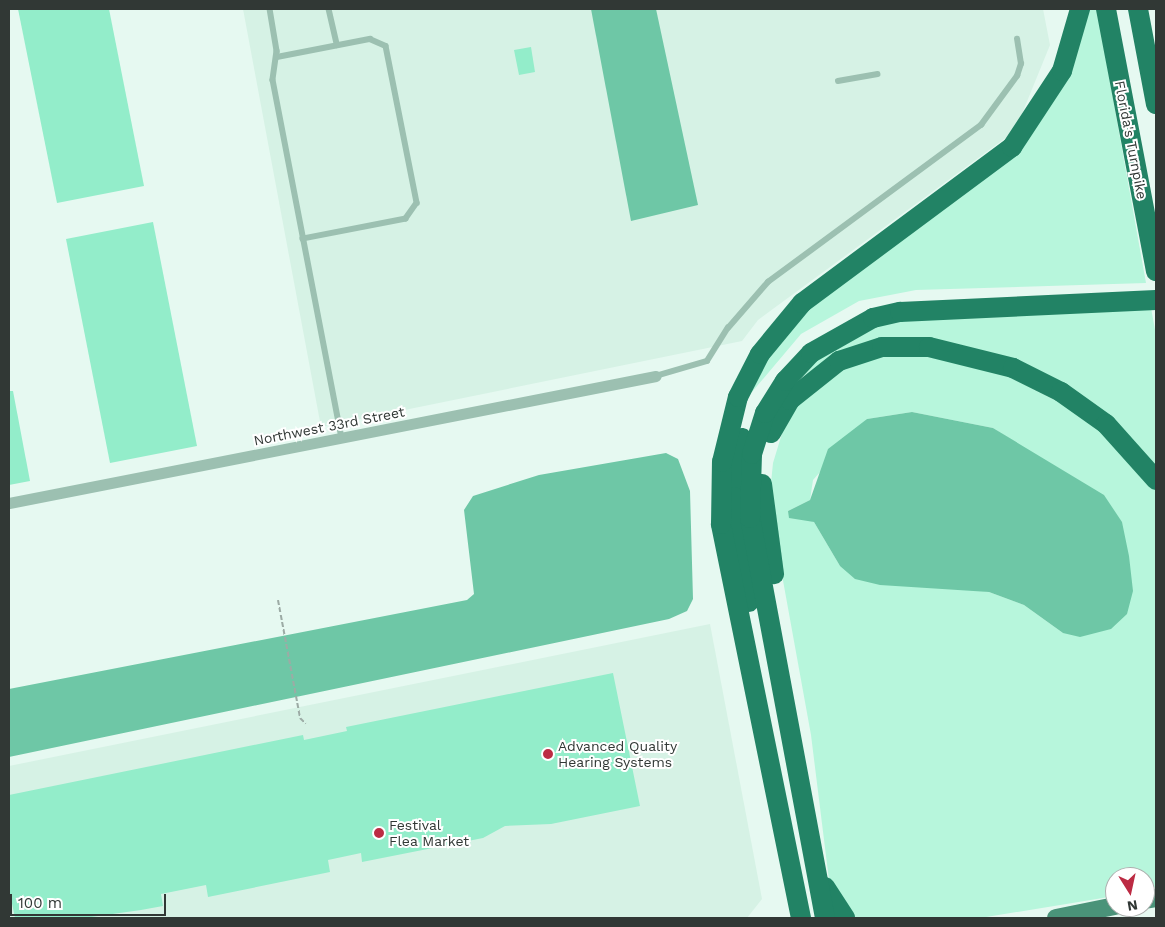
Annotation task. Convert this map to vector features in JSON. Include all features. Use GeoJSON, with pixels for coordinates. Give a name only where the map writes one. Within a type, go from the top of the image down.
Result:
{"type":"FeatureCollection","features":[{"type":"Feature","properties":{"kind":"highway"},"geometry":{"type":"LineString","coordinates":[[801,918],[773,777],[757,720],[721,524],[722,462],[738,397],[760,354],[802,304],[1012,147],[1062,71],[1080,9]]}},
{"type":"Feature","properties":{"kind":"highway","name":"Florida's Turnpike"},"geometry":{"type":"LineString","coordinates":[[1106,9],[1156,271]]}},
{"type":"Feature","properties":{"kind":"highway"},"geometry":{"type":"LineString","coordinates":[[1138,9],[1156,104]]}},
{"type":"Feature","properties":{"kind":"highway"},"geometry":{"type":"LineString","coordinates":[[825,918],[802,781],[788,731],[749,492],[757,434],[785,381],[811,352],[873,318],[900,312],[1119,296],[1156,288]]}},
{"type":"Feature","properties":{"kind":"highway"},"geometry":{"type":"LineString","coordinates":[[773,777],[770,717],[736,533],[734,497],[745,428],[769,380],[820,331],[882,303],[1119,296],[1156,300]]}},
{"type":"Feature","properties":{"kind":"highway"},"geometry":{"type":"LineString","coordinates":[[802,781],[801,729],[769,548],[762,482],[766,452],[778,416],[806,384],[839,361],[882,347],[929,347],[982,358],[1038,379],[1075,402],[1106,424],[1156,480]]}},
{"type":"Feature","properties":{"kind":"highway"},"geometry":{"type":"LineString","coordinates":[[818,872],[845,918]]}},
{"type":"Feature","properties":{"kind":"highway"},"geometry":{"type":"LineString","coordinates":[[790,918],[795,895]]}},
{"type":"Feature","properties":{"kind":"main road"},"geometry":{"type":"LineString","coordinates":[[1056,918],[1105,908]]}},
{"type":"Feature","properties":{"kind":"street","name":"Northwest 33rd Street"},"geometry":{"type":"LineString","coordinates":[[9,503],[656,376]]}},
{"type":"Feature","properties":{"kind":"lane"},"geometry":{"type":"LineString","coordinates":[[270,9],[277,56],[273,80],[342,439]]}},
{"type":"Feature","properties":{"kind":"lane"},"geometry":{"type":"LineString","coordinates":[[329,9],[339,44]]}},
{"type":"Feature","properties":{"kind":"lane"},"geometry":{"type":"LineString","coordinates":[[277,56],[370,39],[386,46],[417,203],[406,219],[303,239]]}},
{"type":"Feature","properties":{"kind":"lane"},"geometry":{"type":"LineString","coordinates":[[656,376],[708,361],[728,328],[768,282],[981,125],[1017,76],[1021,64],[1017,39]]}},
{"type":"Feature","properties":{"kind":"lane"},"geometry":{"type":"LineString","coordinates":[[838,81],[877,74]]}},
{"type":"Feature","properties":{"kind":"path"},"geometry":{"type":"LineString","coordinates":[[278,600],[298,706],[306,724]]}},
{"type":"Feature","properties":{"kind":"shaded area"},"geometry":{"type":"Polygon","coordinates":[[[243,9],[1043,9],[1050,45],[1015,131],[758,320],[742,341],[321,427],[243,9]]]}},
{"type":"Feature","properties":{"kind":"shaded area"},"geometry":{"type":"Polygon","coordinates":[[[591,9],[656,9],[698,205],[631,221],[591,9]]]}},
{"type":"Feature","properties":{"kind":"shaded area"},"geometry":{"type":"Polygon","coordinates":[[[1089,9],[1097,9],[1146,283],[916,290],[859,301],[801,334],[752,392],[747,388],[794,318],[1028,137],[1066,77],[1089,9]]]}},
{"type":"Feature","properties":{"kind":"shaded area"},"geometry":{"type":"Polygon","coordinates":[[[1151,308],[1156,335],[1156,471],[1114,425],[969,349],[830,359],[798,380],[814,361],[868,329],[902,320],[1151,308]]]}},
{"type":"Feature","properties":{"kind":"shaded area"},"geometry":{"type":"Polygon","coordinates":[[[900,350],[988,366],[1088,417],[1156,490],[1156,887],[1155,867],[1105,867],[1105,898],[980,918],[852,918],[830,888],[811,735],[782,575],[771,483],[773,463],[787,417],[832,371],[900,350]],[[912,412],[867,419],[813,480],[810,500],[788,511],[814,522],[840,566],[989,592],[1024,605],[1063,633],[1021,446],[993,428],[912,412]]]}},
{"type":"Feature","properties":{"kind":"shaded area"},"geometry":{"type":"Polygon","coordinates":[[[912,412],[993,428],[1104,495],[1122,522],[1129,556],[1133,591],[1127,614],[1111,629],[1080,637],[1063,633],[1024,605],[989,592],[880,585],[855,579],[840,566],[814,522],[789,518],[788,511],[810,500],[828,449],[867,419],[912,412]]]}},
{"type":"Feature","properties":{"kind":"shaded area"},"geometry":{"type":"Polygon","coordinates":[[[666,453],[678,459],[690,491],[693,599],[687,611],[669,619],[9,757],[9,689],[467,600],[474,594],[464,510],[473,496],[539,475],[666,453]]]}},
{"type":"Feature","properties":{"kind":"shaded area","name":"Festival Flea Market"},"geometry":{"type":"Polygon","coordinates":[[[710,624],[762,899],[747,918],[9,918],[9,766],[710,624]]]}},
{"type":"Feature","properties":{"kind":"building"},"geometry":{"type":"Polygon","coordinates":[[[18,9],[109,9],[144,186],[57,203],[18,9]]]}},
{"type":"Feature","properties":{"kind":"building"},"geometry":{"type":"Polygon","coordinates":[[[531,47],[535,72],[519,75],[514,50],[531,47]]]}},
{"type":"Feature","properties":{"kind":"building"},"geometry":{"type":"Polygon","coordinates":[[[153,222],[197,446],[110,463],[66,239],[153,222]]]}},
{"type":"Feature","properties":{"kind":"building"},"geometry":{"type":"Polygon","coordinates":[[[9,391],[13,391],[30,481],[9,485],[9,391]]]}},
{"type":"Feature","properties":{"kind":"building"},"geometry":{"type":"Polygon","coordinates":[[[613,673],[640,806],[551,824],[505,826],[483,838],[362,862],[361,853],[328,860],[330,872],[208,897],[206,885],[161,894],[163,906],[141,910],[84,918],[15,918],[9,889],[9,795],[303,735],[304,740],[347,731],[346,727],[613,673]]]}},
{"type":"Feature","properties":{"kind":"place","name":"Advanced Quality Hearing Systems"},"geometry":{"type":"Point","coordinates":[548,754]}},
{"type":"Feature","properties":{"kind":"place","name":"Festival Flea Market"},"geometry":{"type":"Point","coordinates":[379,833]}}]}
